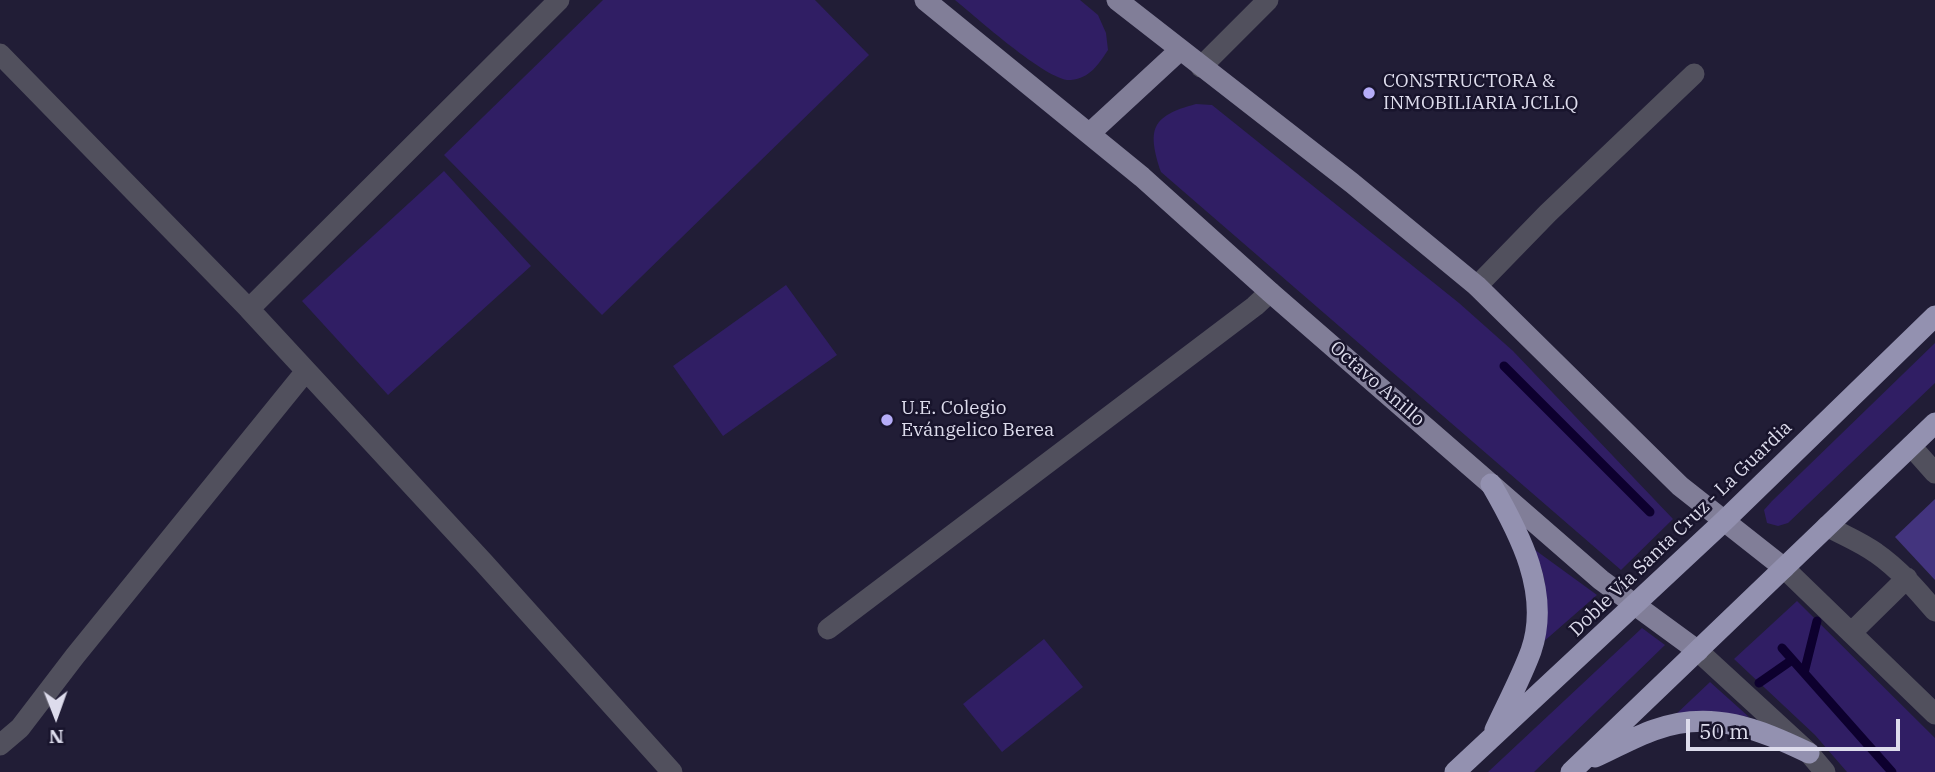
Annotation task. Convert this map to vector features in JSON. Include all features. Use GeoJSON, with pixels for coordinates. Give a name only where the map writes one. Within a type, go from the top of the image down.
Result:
{"type":"FeatureCollection","features":[{"type":"Feature","properties":{"kind":"highway","name":"Doble Vía Santa Cruz - La Guardia"},"geometry":{"type":"LineString","coordinates":[[1455,772],[1724,521],[1935,316]]}},
{"type":"Feature","properties":{"kind":"highway"},"geometry":{"type":"LineString","coordinates":[[1576,767],[1935,423]]}},
{"type":"Feature","properties":{"kind":"highway"},"geometry":{"type":"LineString","coordinates":[[1490,740],[1531,650],[1537,619],[1534,580],[1518,530],[1492,484]]}},
{"type":"Feature","properties":{"kind":"highway"},"geometry":{"type":"LineString","coordinates":[[1576,767],[1655,730],[1684,723],[1714,721],[1741,725],[1809,753]]}},
{"type":"Feature","properties":{"kind":"main road","name":"Octavo Anillo"},"geometry":{"type":"LineString","coordinates":[[925,0],[1142,177],[1601,580],[1698,651]]}},
{"type":"Feature","properties":{"kind":"main road"},"geometry":{"type":"LineString","coordinates":[[1117,0],[1352,183],[1477,286],[1680,486],[1784,568]]}},
{"type":"Feature","properties":{"kind":"main road"},"geometry":{"type":"LineString","coordinates":[[1089,134],[1180,50]]}},
{"type":"Feature","properties":{"kind":"street"},"geometry":{"type":"LineString","coordinates":[[249,309],[559,0]]}},
{"type":"Feature","properties":{"kind":"street"},"geometry":{"type":"LineString","coordinates":[[1201,67],[1268,0]]}},
{"type":"Feature","properties":{"kind":"street"},"geometry":{"type":"LineString","coordinates":[[0,54],[249,309],[484,563],[672,772]]}},
{"type":"Feature","properties":{"kind":"street"},"geometry":{"type":"LineString","coordinates":[[1477,286],[1548,213],[1695,74]]}},
{"type":"Feature","properties":{"kind":"street"},"geometry":{"type":"LineString","coordinates":[[828,629],[1270,292]]}},
{"type":"Feature","properties":{"kind":"street"},"geometry":{"type":"LineString","coordinates":[[0,745],[20,728],[306,371]]}},
{"type":"Feature","properties":{"kind":"street"},"geometry":{"type":"LineString","coordinates":[[1911,446],[1935,473]]}},
{"type":"Feature","properties":{"kind":"street"},"geometry":{"type":"LineString","coordinates":[[1827,527],[1874,551],[1907,578],[1935,611]]}},
{"type":"Feature","properties":{"kind":"street"},"geometry":{"type":"LineString","coordinates":[[1784,568],[1935,714]]}},
{"type":"Feature","properties":{"kind":"street"},"geometry":{"type":"LineString","coordinates":[[1851,633],[1907,578]]}},
{"type":"Feature","properties":{"kind":"street","name":"Octavo Anillo"},"geometry":{"type":"LineString","coordinates":[[1698,651],[1809,753],[1825,772]]}},
{"type":"Feature","properties":{"kind":"shaded area"},"geometry":{"type":"Polygon","coordinates":[[[603,0],[815,0],[869,55],[602,315],[444,155],[603,0]]]}},
{"type":"Feature","properties":{"kind":"shaded area"},"geometry":{"type":"Polygon","coordinates":[[[955,0],[1080,0],[1098,15],[1106,33],[1108,50],[1097,66],[1083,77],[1071,80],[1061,78],[1030,60],[955,0]]]}},
{"type":"Feature","properties":{"kind":"shaded area"},"geometry":{"type":"Polygon","coordinates":[[[1196,104],[1212,105],[1459,303],[1513,351],[1673,519],[1621,570],[1161,172],[1154,145],[1156,126],[1170,114],[1196,104]]]}},
{"type":"Feature","properties":{"kind":"shaded area"},"geometry":{"type":"Polygon","coordinates":[[[444,171],[531,266],[388,395],[302,301],[444,171]]]}},
{"type":"Feature","properties":{"kind":"shaded area"},"geometry":{"type":"Polygon","coordinates":[[[786,285],[837,355],[723,436],[673,366],[786,285]]]}},
{"type":"Feature","properties":{"kind":"shaded area"},"geometry":{"type":"Polygon","coordinates":[[[1935,343],[1935,383],[1788,523],[1778,526],[1767,523],[1764,510],[1772,501],[1935,343]]]}},
{"type":"Feature","properties":{"kind":"shaded area"},"geometry":{"type":"Polygon","coordinates":[[[1531,547],[1597,595],[1542,643],[1546,606],[1545,582],[1531,547]]]}},
{"type":"Feature","properties":{"kind":"shaded area"},"geometry":{"type":"Polygon","coordinates":[[[1797,601],[1935,738],[1935,772],[1847,772],[1815,735],[1734,659],[1797,601]]]}},
{"type":"Feature","properties":{"kind":"shaded area"},"geometry":{"type":"Polygon","coordinates":[[[1642,628],[1665,645],[1534,772],[1488,772],[1642,628]]]}},
{"type":"Feature","properties":{"kind":"shaded area"},"geometry":{"type":"Polygon","coordinates":[[[1044,639],[1083,687],[1002,752],[963,704],[1044,639]]]}},
{"type":"Feature","properties":{"kind":"shaded area"},"geometry":{"type":"Polygon","coordinates":[[[1710,682],[1749,717],[1731,714],[1673,717],[1710,682]]]}},
{"type":"Feature","properties":{"kind":"building"},"geometry":{"type":"Polygon","coordinates":[[[1935,499],[1935,580],[1895,537],[1935,499]]]}},
{"type":"Feature","properties":{"kind":"waterway"},"geometry":{"type":"LineString","coordinates":[[1504,366],[1650,512]]}},
{"type":"Feature","properties":{"kind":"waterway"},"geometry":{"type":"LineString","coordinates":[[1804,673],[1817,621]]}},
{"type":"Feature","properties":{"kind":"waterway"},"geometry":{"type":"LineString","coordinates":[[1782,648],[1892,772]]}},
{"type":"Feature","properties":{"kind":"waterway"},"geometry":{"type":"LineString","coordinates":[[1759,683],[1792,660]]}},
{"type":"Feature","properties":{"kind":"place","name":"CONSTRUCTORA & INMOBILIARIA JCLLQ"},"geometry":{"type":"Point","coordinates":[1369,93]}},
{"type":"Feature","properties":{"kind":"place","name":"U.E. Colegio Evángelico Berea"},"geometry":{"type":"Point","coordinates":[887,420]}}]}
